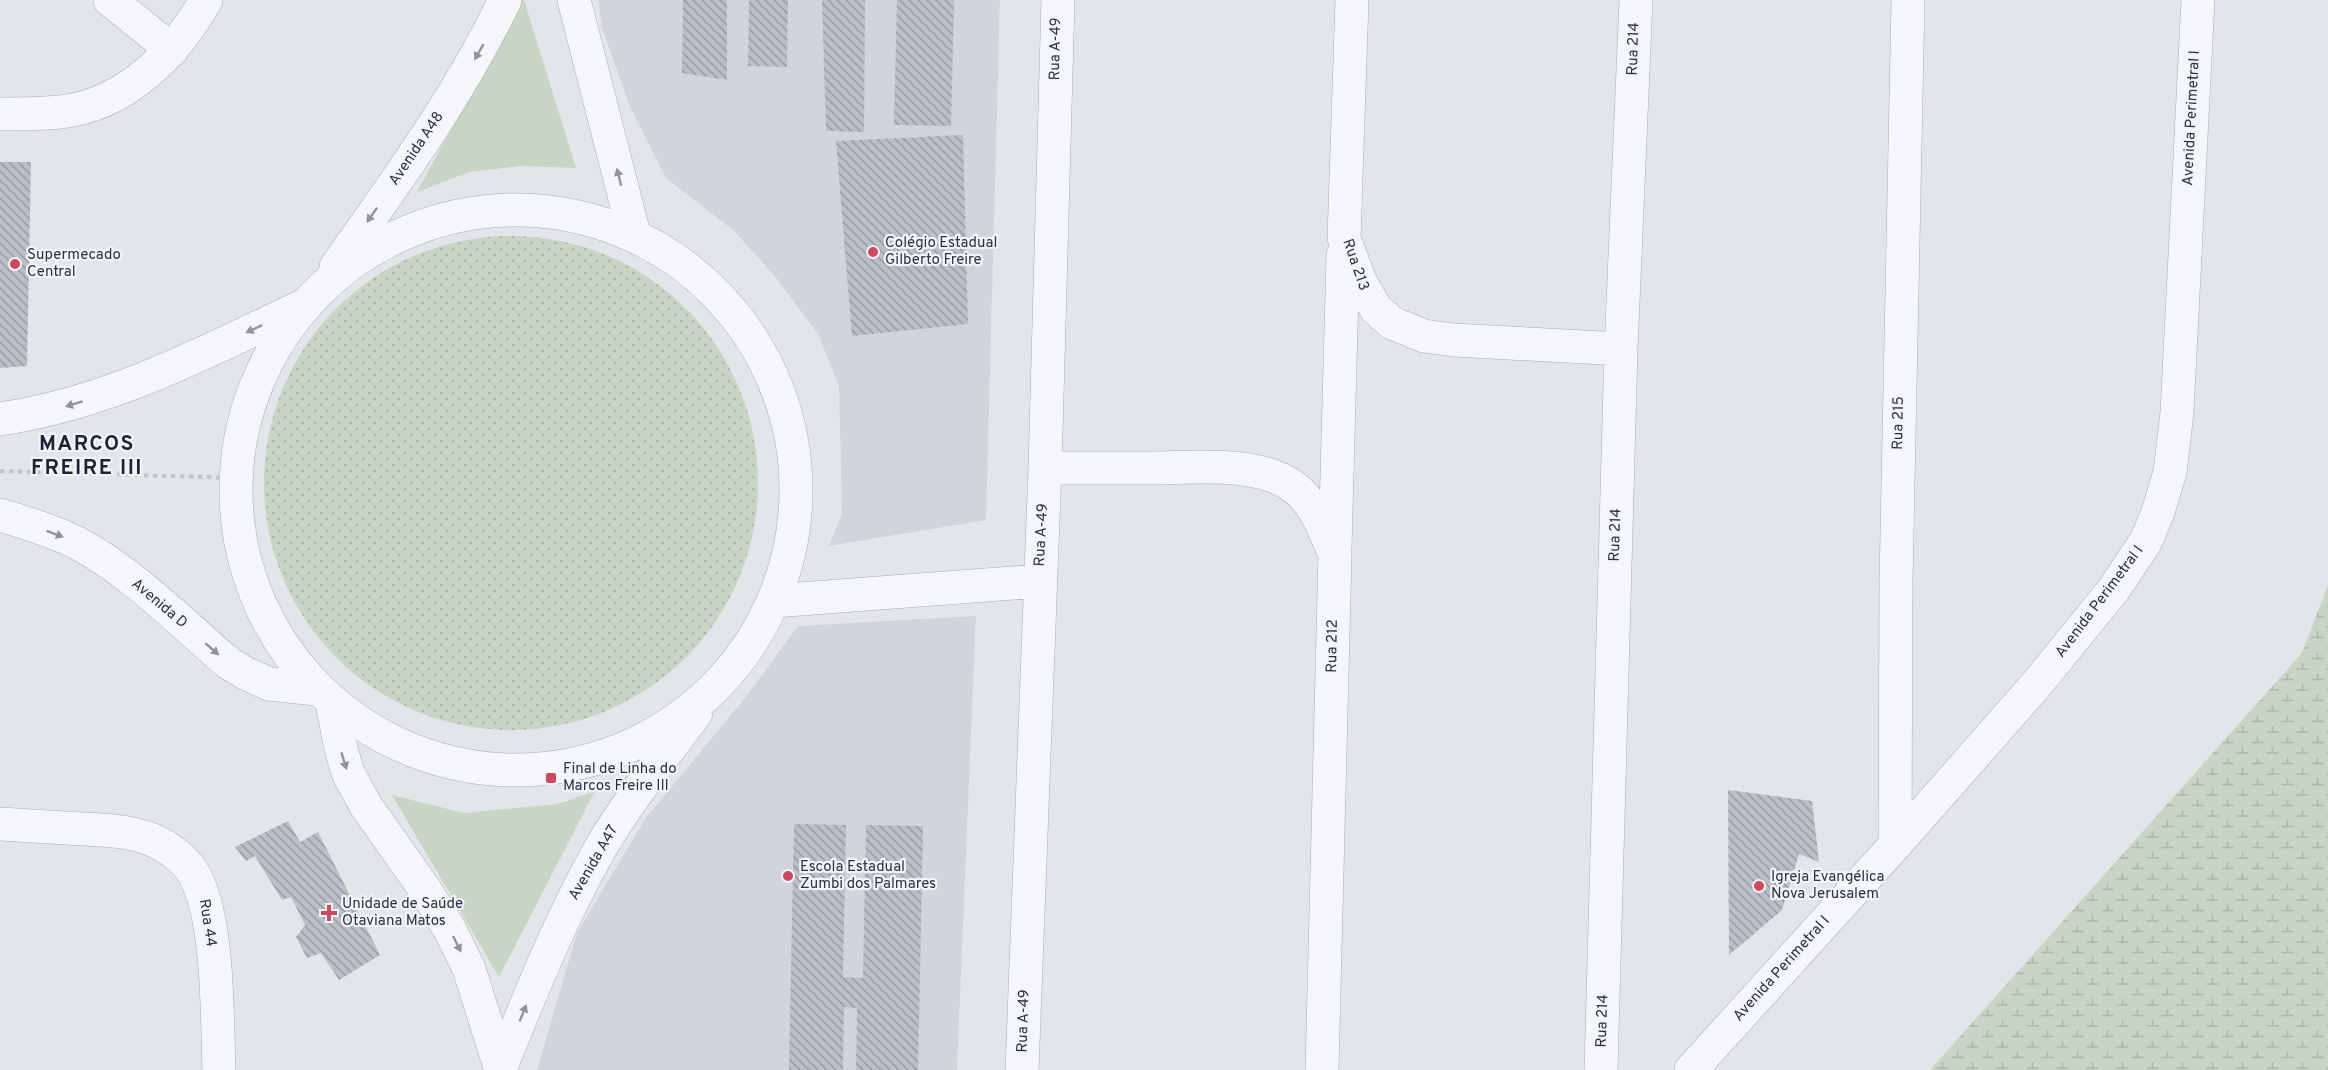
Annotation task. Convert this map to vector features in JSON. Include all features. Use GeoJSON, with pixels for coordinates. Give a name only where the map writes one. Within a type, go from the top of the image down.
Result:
{"type":"FeatureCollection","features":[{"type":"Feature","properties":{"kind":"street"},"geometry":{"type":"LineString","coordinates":[[110,0],[172,50]]}},
{"type":"Feature","properties":{"kind":"street"},"geometry":{"type":"LineString","coordinates":[[0,114],[62,112],[88,106],[116,94],[133,84],[172,50],[188,31],[206,0]]}},
{"type":"Feature","properties":{"kind":"street","name":"Avenida A48"},"geometry":{"type":"LineString","coordinates":[[313,298],[421,146],[461,84],[505,0]]}},
{"type":"Feature","properties":{"kind":"street"},"geometry":{"type":"LineString","coordinates":[[574,0],[634,234]]}},
{"type":"Feature","properties":{"kind":"street","name":"Rua A-49"},"geometry":{"type":"LineString","coordinates":[[1022,1070],[1045,468],[1058,0]]}},
{"type":"Feature","properties":{"kind":"street","name":"Rua 213"},"geometry":{"type":"LineString","coordinates":[[1352,0],[1344,238],[1367,297],[1383,317],[1402,328],[1424,336],[1454,340],[1621,349]]}},
{"type":"Feature","properties":{"kind":"street","name":"Rua 214"},"geometry":{"type":"LineString","coordinates":[[1602,1070],[1621,349],[1636,0]]}},
{"type":"Feature","properties":{"kind":"street","name":"Rua 215"},"geometry":{"type":"LineString","coordinates":[[1895,845],[1896,570],[1908,0]]}},
{"type":"Feature","properties":{"kind":"street","name":"Avenida Perimetral I"},"geometry":{"type":"LineString","coordinates":[[1690,1070],[1895,845],[2072,642],[2114,589],[2146,541],[2158,513],[2170,472],[2177,412],[2199,0]]}},
{"type":"Feature","properties":{"kind":"street"},"geometry":{"type":"LineString","coordinates":[[524,209],[580,216],[634,234],[668,253],[700,277],[728,305],[752,336],[771,371],[785,408],[794,446],[796,486],[794,525],[786,564],[773,602],[751,642],[722,679],[682,715],[636,743],[585,761],[531,770],[478,768],[425,756],[376,734],[325,696],[284,649],[258,602],[242,552],[235,499],[239,446],[253,395],[275,347],[313,298],[362,256],[412,230],[467,213],[524,209]]}},
{"type":"Feature","properties":{"kind":"street"},"geometry":{"type":"LineString","coordinates":[[1335,554],[1344,238]]}},
{"type":"Feature","properties":{"kind":"street"},"geometry":{"type":"LineString","coordinates":[[0,419],[63,408],[115,391],[183,363],[313,298]]}},
{"type":"Feature","properties":{"kind":"street","name":"Rua 212"},"geometry":{"type":"LineString","coordinates":[[1045,468],[1223,468],[1262,473],[1289,484],[1310,503],[1335,554],[1322,1070]]}},
{"type":"Feature","properties":{"kind":"street","name":"Avenida D"},"geometry":{"type":"LineString","coordinates":[[0,515],[63,536],[92,553],[123,573],[227,662],[245,673],[269,684],[325,696]]}},
{"type":"Feature","properties":{"kind":"street"},"geometry":{"type":"LineString","coordinates":[[773,602],[1040,581]]}},
{"type":"Feature","properties":{"kind":"street","name":"Avenida A47"},"geometry":{"type":"LineString","coordinates":[[501,1069],[543,962],[575,895],[602,846],[639,788],[722,679]]}},
{"type":"Feature","properties":{"kind":"street","name":"Avenida A47"},"geometry":{"type":"LineString","coordinates":[[325,696],[348,773],[366,806],[424,888],[450,930],[473,979],[501,1069]]}},
{"type":"Feature","properties":{"kind":"street","name":"Rua 44"},"geometry":{"type":"LineString","coordinates":[[0,824],[112,831],[150,839],[173,852],[195,875],[204,896],[210,928],[215,978],[219,1070]]}},
{"type":"Feature","properties":{"kind":"path"},"geometry":{"type":"LineString","coordinates":[[0,471],[237,478]]}},
{"type":"Feature","properties":{"kind":"shaded area","name":"Colégio Estadual Gilberto Freire"},"geometry":{"type":"Polygon","coordinates":[[[598,0],[1000,0],[986,520],[829,546],[842,513],[839,386],[818,334],[774,275],[733,230],[666,178],[630,107],[602,28],[598,0]]]}},
{"type":"Feature","properties":{"kind":"shaded area","name":"Escola Estadual Zumbi dos Palmares"},"geometry":{"type":"Polygon","coordinates":[[[976,616],[957,1070],[537,1070],[577,933],[645,819],[745,698],[798,626],[976,616]]]}},
{"type":"Feature","properties":{"kind":"green space"},"geometry":{"type":"Polygon","coordinates":[[[521,0],[524,0],[576,168],[520,166],[469,172],[417,192],[521,0]]]}},
{"type":"Feature","properties":{"kind":"green space"},"geometry":{"type":"Polygon","coordinates":[[[511,236],[559,241],[606,255],[648,278],[686,308],[716,346],[739,388],[753,435],[758,483],[753,531],[739,578],[716,620],[686,658],[648,688],[606,711],[559,725],[511,730],[463,725],[416,711],[374,688],[336,658],[306,620],[283,578],[269,531],[264,483],[269,435],[283,388],[306,346],[336,308],[374,278],[416,255],[463,241],[511,236]]]}},
{"type":"Feature","properties":{"kind":"green space"},"geometry":{"type":"Polygon","coordinates":[[[2328,585],[2328,1070],[1930,1070],[2302,653],[2328,585]]]}},
{"type":"Feature","properties":{"kind":"green space"},"geometry":{"type":"Polygon","coordinates":[[[595,791],[499,977],[392,795],[464,813],[558,804],[595,791]]]}},
{"type":"Feature","properties":{"kind":"building"},"geometry":{"type":"Polygon","coordinates":[[[683,0],[727,0],[727,80],[682,73],[683,0]]]}},
{"type":"Feature","properties":{"kind":"building"},"geometry":{"type":"Polygon","coordinates":[[[749,0],[788,0],[787,67],[748,66],[749,0]]]}},
{"type":"Feature","properties":{"kind":"building"},"geometry":{"type":"Polygon","coordinates":[[[822,0],[865,0],[864,132],[826,131],[822,0]]]}},
{"type":"Feature","properties":{"kind":"building"},"geometry":{"type":"Polygon","coordinates":[[[897,0],[954,0],[951,126],[894,125],[897,0]]]}},
{"type":"Feature","properties":{"kind":"building"},"geometry":{"type":"Polygon","coordinates":[[[963,135],[968,324],[852,336],[836,141],[963,135]]]}},
{"type":"Feature","properties":{"kind":"building","name":"Supermecado Central"},"geometry":{"type":"Polygon","coordinates":[[[0,162],[31,162],[27,366],[0,368],[0,162]]]}},
{"type":"Feature","properties":{"kind":"building","name":"Igreja Evangélica Nova Jerusalem"},"geometry":{"type":"Polygon","coordinates":[[[1728,790],[1812,801],[1819,862],[1799,854],[1782,910],[1729,955],[1728,790]]]}},
{"type":"Feature","properties":{"kind":"building","name":"Unidade de Saúde Otaviana Matos"},"geometry":{"type":"Polygon","coordinates":[[[288,821],[300,842],[318,832],[380,955],[339,980],[321,953],[307,958],[296,937],[305,925],[291,897],[282,900],[255,856],[246,861],[235,847],[288,821]]]}},
{"type":"Feature","properties":{"kind":"building"},"geometry":{"type":"Polygon","coordinates":[[[794,824],[846,825],[843,977],[863,978],[866,825],[923,826],[918,1070],[856,1070],[857,1008],[844,1007],[843,1070],[789,1070],[794,824]]]}},
{"type":"Feature","properties":{"kind":"place","name":"Colégio Estadual Gilberto Freire"},"geometry":{"type":"Point","coordinates":[873,252]}},
{"type":"Feature","properties":{"kind":"place","name":"Supermecado Central"},"geometry":{"type":"Point","coordinates":[15,264]}},
{"type":"Feature","properties":{"kind":"place","name":"Final de Linha do Marcos Freire III"},"geometry":{"type":"Point","coordinates":[551,778]}},
{"type":"Feature","properties":{"kind":"place","name":"Escola Estadual Zumbi dos Palmares"},"geometry":{"type":"Point","coordinates":[788,876]}},
{"type":"Feature","properties":{"kind":"place","name":"Igreja Evangélica Nova Jerusalem"},"geometry":{"type":"Point","coordinates":[1759,886]}},
{"type":"Feature","properties":{"kind":"place","name":"Unidade de Saúde Otaviana Matos"},"geometry":{"type":"Point","coordinates":[329,913]}},
{"type":"Feature","properties":{"kind":"district","name":"MARCOS FREIRE III"},"geometry":{"type":"Point","coordinates":[87,456]}}]}
